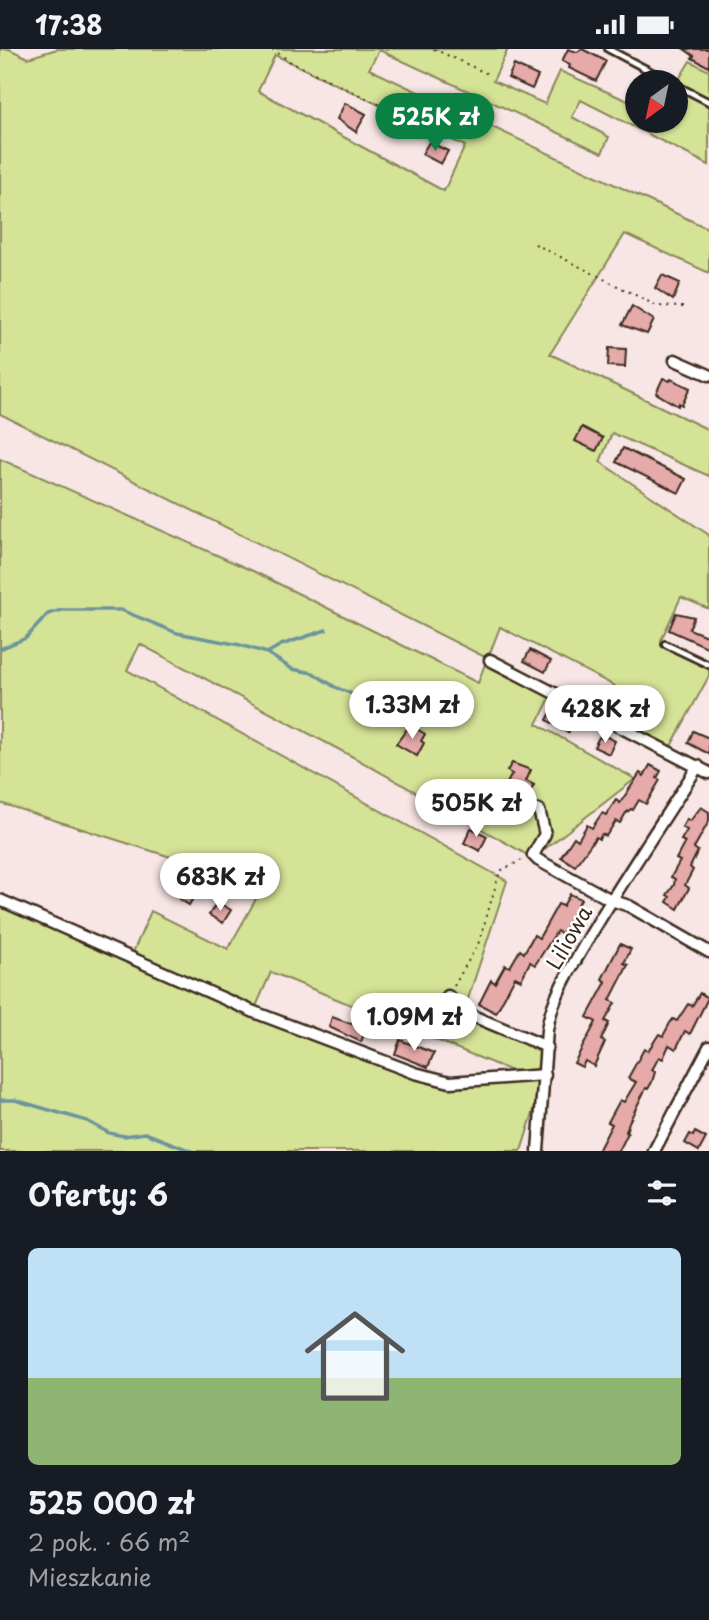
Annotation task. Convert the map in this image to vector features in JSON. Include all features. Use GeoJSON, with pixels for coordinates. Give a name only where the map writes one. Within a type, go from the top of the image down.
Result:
{"type":"FeatureCollection","features":[{"type":"Feature","properties":{"kind":"street"},"geometry":{"type":"LineString","coordinates":[[676,361],[709,375]]}},
{"type":"Feature","properties":{"kind":"street"},"geometry":{"type":"LineString","coordinates":[[490,660],[709,773]]}},
{"type":"Feature","properties":{"kind":"street","name":"Liliowa"},"geometry":{"type":"LineString","coordinates":[[538,1151],[549,1015],[611,900],[698,767]]}},
{"type":"Feature","properties":{"kind":"street"},"geometry":{"type":"LineString","coordinates":[[539,810],[545,834],[533,855],[709,952]]}},
{"type":"Feature","properties":{"kind":"street"},"geometry":{"type":"LineString","coordinates":[[0,900],[254,1011],[415,1073],[450,1082],[545,1075]]}},
{"type":"Feature","properties":{"kind":"street"},"geometry":{"type":"LineString","coordinates":[[448,996],[463,1012],[547,1047]]}},
{"type":"Feature","properties":{"kind":"street"},"geometry":{"type":"LineString","coordinates":[[654,1151],[709,1047]]}},
{"type":"Feature","properties":{"kind":"lane"},"geometry":{"type":"LineString","coordinates":[[608,49],[648,70]]}},
{"type":"Feature","properties":{"kind":"lane"},"geometry":{"type":"LineString","coordinates":[[688,91],[709,102]]}},
{"type":"Feature","properties":{"kind":"lane"},"geometry":{"type":"LineString","coordinates":[[665,644],[709,665]]}},
{"type":"Feature","properties":{"kind":"path"},"geometry":{"type":"LineString","coordinates":[[272,49],[291,62],[449,138]]}},
{"type":"Feature","properties":{"kind":"path"},"geometry":{"type":"LineString","coordinates":[[434,49],[490,75]]}},
{"type":"Feature","properties":{"kind":"path"},"geometry":{"type":"LineString","coordinates":[[535,244],[657,306],[683,307]]}},
{"type":"Feature","properties":{"kind":"path"},"geometry":{"type":"LineString","coordinates":[[448,996],[479,942],[500,871],[533,855]]}},
{"type":"Feature","properties":{"kind":"green space"},"geometry":{"type":"Polygon","coordinates":[[[0,49],[9,49],[28,58],[57,49],[508,49],[493,81],[545,104],[560,71],[625,100],[625,122],[581,100],[572,117],[609,137],[602,153],[379,50],[369,69],[709,229],[709,273],[625,234],[550,354],[709,430],[709,476],[612,433],[600,462],[709,535],[709,609],[681,597],[661,640],[709,668],[709,676],[669,750],[602,719],[615,686],[500,627],[488,658],[552,694],[537,724],[635,779],[533,858],[353,757],[140,644],[127,670],[507,881],[465,1008],[547,1041],[545,1075],[521,1151],[0,1151],[0,900],[131,957],[151,911],[228,949],[256,899],[177,859],[0,803],[0,459],[255,572],[478,683],[487,658],[0,414],[0,49]],[[275,55],[258,91],[444,191],[465,146],[275,55]],[[271,972],[254,1011],[443,1081],[540,1074],[509,1070],[271,972]]]}},
{"type":"Feature","properties":{"kind":"green space"},"geometry":{"type":"Polygon","coordinates":[[[690,61],[709,71],[709,165],[646,133],[688,133],[688,70],[685,70],[690,61]]]}},
{"type":"Feature","properties":{"kind":"building"},"geometry":{"type":"Polygon","coordinates":[[[568,49],[577,52],[582,49],[606,61],[596,81],[569,68],[570,65],[562,61],[568,49]]]}},
{"type":"Feature","properties":{"kind":"building"},"geometry":{"type":"Polygon","coordinates":[[[684,49],[709,49],[709,67],[692,58],[694,56],[684,49]]]}},
{"type":"Feature","properties":{"kind":"building"},"geometry":{"type":"Polygon","coordinates":[[[514,65],[538,76],[532,89],[508,78],[514,65]]]}},
{"type":"Feature","properties":{"kind":"building"},"geometry":{"type":"Polygon","coordinates":[[[345,103],[366,114],[356,132],[337,119],[345,103]]]}},
{"type":"Feature","properties":{"kind":"building"},"geometry":{"type":"Polygon","coordinates":[[[429,142],[448,151],[441,164],[422,154],[429,142]]]}},
{"type":"Feature","properties":{"kind":"building"},"geometry":{"type":"Polygon","coordinates":[[[662,275],[680,283],[673,300],[655,288],[662,275]]]}},
{"type":"Feature","properties":{"kind":"building"},"geometry":{"type":"Polygon","coordinates":[[[632,306],[654,320],[647,334],[622,325],[632,306]]]}},
{"type":"Feature","properties":{"kind":"building"},"geometry":{"type":"Polygon","coordinates":[[[609,348],[626,349],[625,367],[608,366],[609,348]]]}},
{"type":"Feature","properties":{"kind":"building"},"geometry":{"type":"Polygon","coordinates":[[[663,378],[690,388],[682,405],[679,403],[678,406],[656,393],[663,378]]]}},
{"type":"Feature","properties":{"kind":"building"},"geometry":{"type":"Polygon","coordinates":[[[582,427],[603,438],[596,451],[575,441],[582,427]]]}},
{"type":"Feature","properties":{"kind":"building"},"geometry":{"type":"Polygon","coordinates":[[[623,448],[686,479],[679,493],[616,462],[623,448]]]}},
{"type":"Feature","properties":{"kind":"building"},"geometry":{"type":"Polygon","coordinates":[[[676,613],[694,617],[689,629],[709,637],[709,648],[669,630],[676,613]]]}},
{"type":"Feature","properties":{"kind":"building"},"geometry":{"type":"Polygon","coordinates":[[[530,650],[551,661],[545,672],[524,661],[530,650]]]}},
{"type":"Feature","properties":{"kind":"building"},"geometry":{"type":"Polygon","coordinates":[[[554,707],[570,716],[578,714],[568,733],[547,720],[554,707]]]}},
{"type":"Feature","properties":{"kind":"building"},"geometry":{"type":"Polygon","coordinates":[[[410,725],[425,734],[421,741],[424,743],[417,756],[396,744],[410,725]]]}},
{"type":"Feature","properties":{"kind":"building"},"geometry":{"type":"Polygon","coordinates":[[[693,731],[709,738],[709,754],[688,743],[693,731]]]}},
{"type":"Feature","properties":{"kind":"building"},"geometry":{"type":"Polygon","coordinates":[[[605,736],[615,741],[609,754],[594,747],[599,737],[603,739],[605,736]]]}},
{"type":"Feature","properties":{"kind":"building"},"geometry":{"type":"Polygon","coordinates":[[[512,763],[531,770],[526,781],[534,785],[529,794],[507,783],[512,774],[507,771],[512,763]]]}},
{"type":"Feature","properties":{"kind":"building"},"geometry":{"type":"Polygon","coordinates":[[[650,765],[661,771],[657,778],[660,780],[646,804],[639,800],[620,823],[616,821],[606,836],[602,834],[599,839],[596,837],[575,866],[561,857],[574,837],[578,840],[587,825],[592,828],[602,813],[606,815],[616,800],[620,803],[640,773],[644,776],[650,765]]]}},
{"type":"Feature","properties":{"kind":"building"},"geometry":{"type":"Polygon","coordinates":[[[701,807],[709,812],[709,821],[694,848],[698,851],[690,867],[693,870],[685,885],[689,888],[678,909],[667,902],[670,897],[667,895],[674,885],[675,879],[671,877],[680,861],[676,859],[685,842],[681,840],[687,830],[682,827],[701,807]]]}},
{"type":"Feature","properties":{"kind":"building"},"geometry":{"type":"Polygon","coordinates":[[[471,828],[487,836],[480,851],[464,843],[471,828]]]}},
{"type":"Feature","properties":{"kind":"building"},"geometry":{"type":"Polygon","coordinates":[[[177,882],[196,893],[189,905],[170,893],[177,882]]]}},
{"type":"Feature","properties":{"kind":"building"},"geometry":{"type":"Polygon","coordinates":[[[570,894],[581,899],[562,934],[557,931],[535,965],[530,962],[521,980],[515,977],[496,1013],[479,1004],[491,980],[495,983],[505,965],[510,967],[520,950],[524,953],[534,935],[539,938],[558,904],[563,906],[570,894]]]}},
{"type":"Feature","properties":{"kind":"building"},"geometry":{"type":"Polygon","coordinates":[[[217,902],[231,910],[223,923],[209,915],[217,902]]]}},
{"type":"Feature","properties":{"kind":"building"},"geometry":{"type":"Polygon","coordinates":[[[620,944],[631,949],[624,963],[628,965],[610,1000],[615,1003],[605,1021],[609,1023],[601,1040],[605,1042],[594,1066],[585,1061],[582,1067],[574,1063],[596,1022],[587,1017],[606,982],[602,979],[620,944]]]}},
{"type":"Feature","properties":{"kind":"building"},"geometry":{"type":"Polygon","coordinates":[[[700,993],[708,998],[690,1034],[685,1031],[676,1049],[669,1045],[663,1059],[659,1057],[652,1070],[655,1072],[652,1082],[648,1089],[646,1088],[629,1122],[628,1133],[619,1151],[598,1151],[612,1124],[608,1122],[620,1100],[624,1102],[636,1082],[628,1078],[644,1049],[648,1051],[659,1034],[663,1036],[673,1019],[677,1021],[688,1004],[692,1006],[700,993]]]}},
{"type":"Feature","properties":{"kind":"building"},"geometry":{"type":"Polygon","coordinates":[[[332,1017],[366,1029],[361,1042],[329,1027],[332,1017]]]}},
{"type":"Feature","properties":{"kind":"building"},"geometry":{"type":"Polygon","coordinates":[[[400,1040],[434,1053],[428,1067],[395,1054],[400,1040]]]}},
{"type":"Feature","properties":{"kind":"building"},"geometry":{"type":"Polygon","coordinates":[[[695,1132],[706,1138],[699,1151],[685,1143],[690,1134],[693,1136],[695,1132]]]}},
{"type":"Feature","properties":{"kind":"waterway"},"geometry":{"type":"LineString","coordinates":[[0,649],[26,638],[48,614],[62,610],[121,610],[177,633],[267,653],[292,669],[313,673],[335,687],[357,696]]}},
{"type":"Feature","properties":{"kind":"waterway"},"geometry":{"type":"LineString","coordinates":[[267,653],[281,645],[326,630]]}},
{"type":"Feature","properties":{"kind":"waterway"},"geometry":{"type":"LineString","coordinates":[[0,1100],[15,1100],[87,1121],[109,1133],[124,1136],[145,1133],[191,1151]]}}]}
